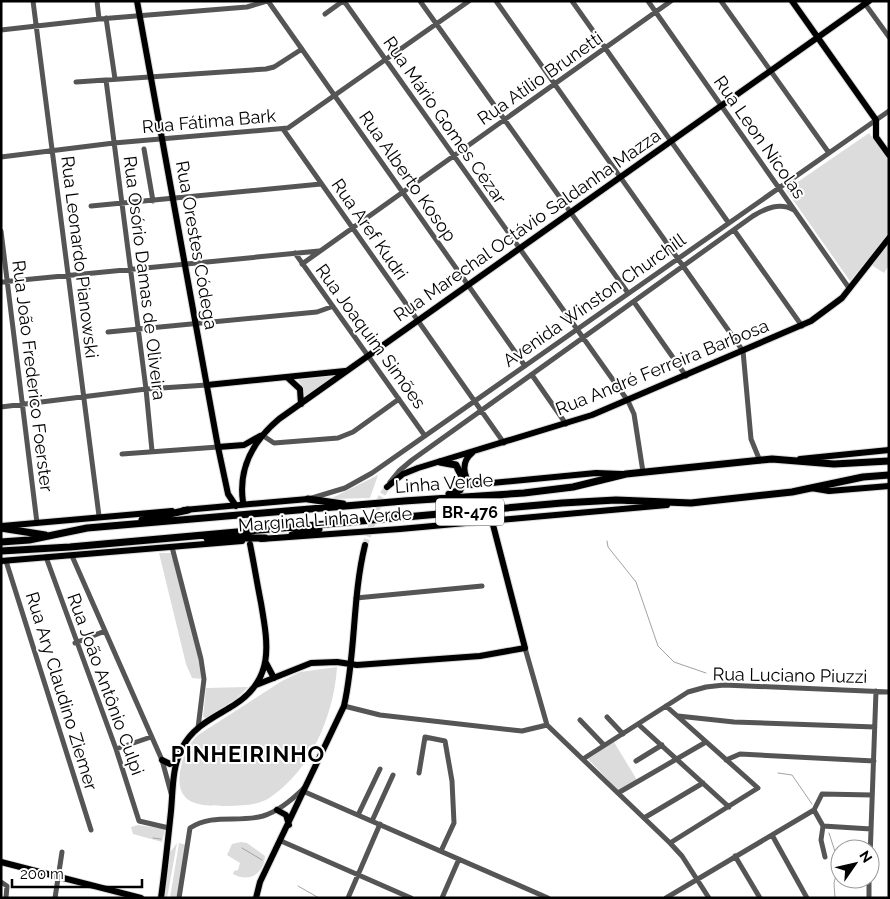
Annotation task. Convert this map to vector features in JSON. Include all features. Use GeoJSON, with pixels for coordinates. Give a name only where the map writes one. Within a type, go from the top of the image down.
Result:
{"type":"FeatureCollection","features":[{"type":"Feature","properties":{"kind":"highway","name":"Linha Verde"},"geometry":{"type":"LineString","coordinates":[[1,542],[50,536],[73,530],[353,505],[544,491],[573,487],[626,474],[760,461],[792,460],[834,464],[889,461]]}},
{"type":"Feature","properties":{"kind":"highway"},"geometry":{"type":"LineString","coordinates":[[404,501],[410,498],[453,494],[460,490],[463,479],[460,468],[452,462],[440,462]]}},
{"type":"Feature","properties":{"kind":"highway","name":"Linha Verde"},"geometry":{"type":"LineString","coordinates":[[1,551],[616,500],[680,504],[811,488],[863,477],[889,474]]}},
{"type":"Feature","properties":{"kind":"highway"},"geometry":{"type":"LineString","coordinates":[[308,499],[353,505]]}},
{"type":"Feature","properties":{"kind":"highway"},"geometry":{"type":"LineString","coordinates":[[108,527],[188,510]]}},
{"type":"Feature","properties":{"kind":"highway"},"geometry":{"type":"LineString","coordinates":[[292,535],[339,524]]}},
{"type":"Feature","properties":{"kind":"highway"},"geometry":{"type":"LineString","coordinates":[[1,527],[50,536]]}},
{"type":"Feature","properties":{"kind":"highway"},"geometry":{"type":"LineString","coordinates":[[156,538],[265,538]]}},
{"type":"Feature","properties":{"kind":"main road","name":"Rua Orestes Códega"},"geometry":{"type":"LineString","coordinates":[[137,1],[218,447],[228,494],[236,506]]}},
{"type":"Feature","properties":{"kind":"main road"},"geometry":{"type":"LineString","coordinates":[[792,1],[876,120],[876,137],[889,155]]}},
{"type":"Feature","properties":{"kind":"main road","name":"Rua Marechal Octávio Saldanha Mazza"},"geometry":{"type":"LineString","coordinates":[[243,502],[243,477],[250,453],[262,435],[300,404],[818,38],[866,2]]}},
{"type":"Feature","properties":{"kind":"main road","name":"Rua André Ferreira Barbosa"},"geometry":{"type":"LineString","coordinates":[[387,487],[404,474],[566,424],[628,401],[802,326],[827,311],[889,238]]}},
{"type":"Feature","properties":{"kind":"main road"},"geometry":{"type":"LineString","coordinates":[[207,385],[348,371]]}},
{"type":"Feature","properties":{"kind":"main road"},"geometry":{"type":"LineString","coordinates":[[288,378],[300,390],[300,404]]}},
{"type":"Feature","properties":{"kind":"main road"},"geometry":{"type":"LineString","coordinates":[[218,447],[244,445],[262,435]]}},
{"type":"Feature","properties":{"kind":"main road"},"geometry":{"type":"LineString","coordinates":[[244,445],[250,453]]}},
{"type":"Feature","properties":{"kind":"main road"},"geometry":{"type":"LineString","coordinates":[[792,460],[889,450]]}},
{"type":"Feature","properties":{"kind":"main road"},"geometry":{"type":"LineString","coordinates":[[475,451],[465,463],[466,478],[472,485],[596,473],[626,474]]}},
{"type":"Feature","properties":{"kind":"main road"},"geometry":{"type":"LineString","coordinates":[[811,488],[830,491],[889,486]]}},
{"type":"Feature","properties":{"kind":"main road"},"geometry":{"type":"LineString","coordinates":[[223,508],[228,494]]}},
{"type":"Feature","properties":{"kind":"main road","name":"Marginal Linha Verde"},"geometry":{"type":"LineString","coordinates":[[1,527],[99,516],[223,508],[308,499]]}},
{"type":"Feature","properties":{"kind":"main road","name":"Marginal Linha Verde"},"geometry":{"type":"LineString","coordinates":[[4,561],[292,535],[400,530],[680,504]]}},
{"type":"Feature","properties":{"kind":"main road"},"geometry":{"type":"LineString","coordinates":[[256,685],[311,663],[328,661],[351,664],[480,656],[525,648],[492,521]]}},
{"type":"Feature","properties":{"kind":"main road"},"geometry":{"type":"LineString","coordinates":[[161,898],[177,760],[183,745],[198,728],[240,701],[256,685],[266,663],[267,639],[250,544]]}},
{"type":"Feature","properties":{"kind":"main road"},"geometry":{"type":"LineString","coordinates":[[256,898],[260,882],[310,782],[344,706],[351,664],[356,598],[365,545]]}},
{"type":"Feature","properties":{"kind":"main road"},"geometry":{"type":"LineString","coordinates":[[266,663],[274,678]]}},
{"type":"Feature","properties":{"kind":"main road"},"geometry":{"type":"LineString","coordinates":[[162,760],[168,764],[177,760]]}},
{"type":"Feature","properties":{"kind":"main road"},"geometry":{"type":"LineString","coordinates":[[277,810],[286,815],[289,825]]}},
{"type":"Feature","properties":{"kind":"main road"},"geometry":{"type":"LineString","coordinates":[[1,862],[140,898]]}},
{"type":"Feature","properties":{"kind":"street","name":"Rua Leonardo Pianowski"},"geometry":{"type":"LineString","coordinates":[[33,1],[99,516]]}},
{"type":"Feature","properties":{"kind":"street"},"geometry":{"type":"LineString","coordinates":[[97,1],[100,19]]}},
{"type":"Feature","properties":{"kind":"street"},"geometry":{"type":"LineString","coordinates":[[1,30],[106,18],[140,17],[247,7],[268,1]]}},
{"type":"Feature","properties":{"kind":"street","name":"Rua Alberto Kosop"},"geometry":{"type":"LineString","coordinates":[[268,1],[525,366]]}},
{"type":"Feature","properties":{"kind":"street"},"geometry":{"type":"LineString","coordinates":[[325,14],[344,1]]}},
{"type":"Feature","properties":{"kind":"street","name":"Rua Mário Gomes Cézar"},"geometry":{"type":"LineString","coordinates":[[344,1],[628,401],[634,414],[643,472]]}},
{"type":"Feature","properties":{"kind":"street"},"geometry":{"type":"LineString","coordinates":[[420,1],[628,293]]}},
{"type":"Feature","properties":{"kind":"street","name":"Rua Fátima Bark"},"geometry":{"type":"LineString","coordinates":[[1,157],[114,143],[283,129],[296,124],[469,1]]}},
{"type":"Feature","properties":{"kind":"street"},"geometry":{"type":"LineString","coordinates":[[496,1],[743,351],[751,438],[760,461]]}},
{"type":"Feature","properties":{"kind":"street"},"geometry":{"type":"LineString","coordinates":[[572,1],[728,222]]}},
{"type":"Feature","properties":{"kind":"street","name":"Rua Leon Nícolas"},"geometry":{"type":"LineString","coordinates":[[648,1],[847,286]]}},
{"type":"Feature","properties":{"kind":"street","name":"Rua Atílio Brunetti"},"geometry":{"type":"LineString","coordinates":[[302,264],[671,1]]}},
{"type":"Feature","properties":{"kind":"street"},"geometry":{"type":"LineString","coordinates":[[721,1],[829,153]]}},
{"type":"Feature","properties":{"kind":"street"},"geometry":{"type":"LineString","coordinates":[[866,2],[889,37]]}},
{"type":"Feature","properties":{"kind":"street"},"geometry":{"type":"LineString","coordinates":[[106,18],[116,79]]}},
{"type":"Feature","properties":{"kind":"street"},"geometry":{"type":"LineString","coordinates":[[76,82],[266,69],[302,49]]}},
{"type":"Feature","properties":{"kind":"street","name":"Rua Osório Damas de Oliveira"},"geometry":{"type":"LineString","coordinates":[[106,80],[146,389],[152,451]]}},
{"type":"Feature","properties":{"kind":"street","name":"Avenida Winston Churchill"},"geometry":{"type":"LineString","coordinates":[[308,499],[334,492],[356,483],[889,111]]}},
{"type":"Feature","properties":{"kind":"street","name":"Rua Aref Kudri"},"geometry":{"type":"LineString","coordinates":[[283,129],[504,442]]}},
{"type":"Feature","properties":{"kind":"street"},"geometry":{"type":"LineString","coordinates":[[144,148],[153,201]]}},
{"type":"Feature","properties":{"kind":"street"},"geometry":{"type":"LineString","coordinates":[[91,206],[173,200],[322,184]]}},
{"type":"Feature","properties":{"kind":"street","name":"Avenida Winston Churchill"},"geometry":{"type":"LineString","coordinates":[[387,487],[404,466],[734,230],[765,210],[785,205],[794,210]]}},
{"type":"Feature","properties":{"kind":"street"},"geometry":{"type":"LineString","coordinates":[[734,230],[802,326]]}},
{"type":"Feature","properties":{"kind":"street","name":"Rua João Frederico Foerster"},"geometry":{"type":"LineString","coordinates":[[1,231],[4,281],[23,405],[38,524]]}},
{"type":"Feature","properties":{"kind":"street"},"geometry":{"type":"LineString","coordinates":[[4,281],[320,251]]}},
{"type":"Feature","properties":{"kind":"street","name":"Rua Joaquim Simões"},"geometry":{"type":"LineString","coordinates":[[295,253],[331,307],[425,436]]}},
{"type":"Feature","properties":{"kind":"street"},"geometry":{"type":"LineString","coordinates":[[634,302],[686,376]]}},
{"type":"Feature","properties":{"kind":"street"},"geometry":{"type":"LineString","coordinates":[[108,332],[317,312],[331,307]]}},
{"type":"Feature","properties":{"kind":"street"},"geometry":{"type":"LineString","coordinates":[[532,375],[566,424]]}},
{"type":"Feature","properties":{"kind":"street"},"geometry":{"type":"LineString","coordinates":[[1,407],[146,389],[207,385]]}},
{"type":"Feature","properties":{"kind":"street"},"geometry":{"type":"LineString","coordinates":[[262,435],[274,442],[338,438],[353,432],[399,399]]}},
{"type":"Feature","properties":{"kind":"street"},"geometry":{"type":"LineString","coordinates":[[122,454],[218,447]]}},
{"type":"Feature","properties":{"kind":"street"},"geometry":{"type":"LineString","coordinates":[[172,547],[201,659],[204,679],[198,728]]}},
{"type":"Feature","properties":{"kind":"street"},"geometry":{"type":"LineString","coordinates":[[72,556],[162,760],[172,798]]}},
{"type":"Feature","properties":{"kind":"street","name":"Rua João Antônio Culpi"},"geometry":{"type":"LineString","coordinates":[[46,557],[75,643],[116,749],[139,821],[169,828]]}},
{"type":"Feature","properties":{"kind":"street","name":"Rua Ary Claudino Ziemer"},"geometry":{"type":"LineString","coordinates":[[4,561],[91,830]]}},
{"type":"Feature","properties":{"kind":"street"},"geometry":{"type":"LineString","coordinates":[[356,598],[482,586]]}},
{"type":"Feature","properties":{"kind":"street"},"geometry":{"type":"LineString","coordinates":[[75,643],[104,631]]}},
{"type":"Feature","properties":{"kind":"street"},"geometry":{"type":"LineString","coordinates":[[525,648],[547,725],[670,843],[698,879],[709,898]]}},
{"type":"Feature","properties":{"kind":"street","name":"Rua Luciano Piuzzi"},"geometry":{"type":"LineString","coordinates":[[582,759],[688,692],[706,687],[724,685],[889,692]]}},
{"type":"Feature","properties":{"kind":"street"},"geometry":{"type":"LineString","coordinates":[[871,839],[876,691]]}},
{"type":"Feature","properties":{"kind":"street"},"geometry":{"type":"LineString","coordinates":[[344,706],[380,715],[522,731],[547,725]]}},
{"type":"Feature","properties":{"kind":"street"},"geometry":{"type":"LineString","coordinates":[[666,706],[758,788],[670,843]]}},
{"type":"Feature","properties":{"kind":"street"},"geometry":{"type":"LineString","coordinates":[[677,716],[734,722],[875,727]]}},
{"type":"Feature","properties":{"kind":"street"},"geometry":{"type":"LineString","coordinates":[[607,717],[623,734]]}},
{"type":"Feature","properties":{"kind":"street"},"geometry":{"type":"LineString","coordinates":[[580,720],[604,745]]}},
{"type":"Feature","properties":{"kind":"street"},"geometry":{"type":"LineString","coordinates":[[638,724],[729,807]]}},
{"type":"Feature","properties":{"kind":"street"},"geometry":{"type":"LineString","coordinates":[[116,749],[151,737]]}},
{"type":"Feature","properties":{"kind":"street"},"geometry":{"type":"LineString","coordinates":[[419,773],[425,737],[445,741],[452,781],[454,823],[441,851]]}},
{"type":"Feature","properties":{"kind":"street"},"geometry":{"type":"LineString","coordinates":[[618,793],[706,742]]}},
{"type":"Feature","properties":{"kind":"street"},"geometry":{"type":"LineString","coordinates":[[636,761],[662,745]]}},
{"type":"Feature","properties":{"kind":"street"},"geometry":{"type":"LineString","coordinates":[[726,760],[740,754],[874,762]]}},
{"type":"Feature","properties":{"kind":"street"},"geometry":{"type":"LineString","coordinates":[[358,815],[380,769]]}},
{"type":"Feature","properties":{"kind":"street"},"geometry":{"type":"LineString","coordinates":[[372,821],[393,775]]}},
{"type":"Feature","properties":{"kind":"street"},"geometry":{"type":"LineString","coordinates":[[179,898],[190,828],[209,819],[253,818],[277,810],[290,802],[310,782]]}},
{"type":"Feature","properties":{"kind":"street"},"geometry":{"type":"LineString","coordinates":[[644,818],[703,783]]}},
{"type":"Feature","properties":{"kind":"street"},"geometry":{"type":"LineString","coordinates":[[305,792],[539,896],[548,898]]}},
{"type":"Feature","properties":{"kind":"street"},"geometry":{"type":"LineString","coordinates":[[666,898],[814,810],[822,794],[872,795]]}},
{"type":"Feature","properties":{"kind":"street"},"geometry":{"type":"LineString","coordinates":[[814,810],[823,826],[820,840],[825,857]]}},
{"type":"Feature","properties":{"kind":"street"},"geometry":{"type":"LineString","coordinates":[[348,898],[380,824]]}},
{"type":"Feature","properties":{"kind":"street"},"geometry":{"type":"LineString","coordinates":[[823,826],[871,829]]}},
{"type":"Feature","properties":{"kind":"street"},"geometry":{"type":"LineString","coordinates":[[772,835],[807,898]]}},
{"type":"Feature","properties":{"kind":"street"},"geometry":{"type":"LineString","coordinates":[[281,841],[411,898]]}},
{"type":"Feature","properties":{"kind":"street"},"geometry":{"type":"LineString","coordinates":[[55,898],[62,852]]}},
{"type":"Feature","properties":{"kind":"street"},"geometry":{"type":"LineString","coordinates":[[735,856],[760,898]]}},
{"type":"Feature","properties":{"kind":"street"},"geometry":{"type":"LineString","coordinates":[[442,898],[459,859]]}},
{"type":"Feature","properties":{"kind":"street"},"geometry":{"type":"LineString","coordinates":[[1,882],[7,886],[6,898]]}},
{"type":"Feature","properties":{"kind":"shaded area"},"geometry":{"type":"Polygon","coordinates":[[[869,133],[889,160],[889,233],[850,281],[786,190],[869,133]]]}},
{"type":"Feature","properties":{"kind":"shaded area"},"geometry":{"type":"Polygon","coordinates":[[[889,241],[889,265],[884,273],[873,266],[872,260],[889,241]]]}},
{"type":"Feature","properties":{"kind":"shaded area"},"geometry":{"type":"Polygon","coordinates":[[[334,376],[305,398],[303,387],[298,380],[334,376]]]}},
{"type":"Feature","properties":{"kind":"shaded area"},"geometry":{"type":"Polygon","coordinates":[[[378,475],[370,498],[330,499],[378,475]]]}},
{"type":"Feature","properties":{"kind":"shaded area"},"geometry":{"type":"Polygon","coordinates":[[[159,553],[171,553],[201,665],[202,679],[192,678],[186,664],[159,553]]]}},
{"type":"Feature","properties":{"kind":"shaded area"},"geometry":{"type":"Polygon","coordinates":[[[337,667],[335,685],[326,721],[318,739],[299,771],[286,784],[262,802],[251,804],[209,806],[192,802],[186,798],[180,784],[180,772],[186,752],[198,735],[282,681],[300,672],[337,667]]]}},
{"type":"Feature","properties":{"kind":"shaded area"},"geometry":{"type":"Polygon","coordinates":[[[248,687],[235,700],[206,718],[203,717],[206,688],[248,687]]]}},
{"type":"Feature","properties":{"kind":"shaded area"},"geometry":{"type":"Polygon","coordinates":[[[614,742],[637,780],[619,791],[588,759],[614,742]]]}},
{"type":"Feature","properties":{"kind":"shaded area"},"geometry":{"type":"Polygon","coordinates":[[[138,825],[165,829],[162,842],[133,834],[131,827],[138,825]]]}},
{"type":"Feature","properties":{"kind":"shaded area"},"geometry":{"type":"Polygon","coordinates":[[[177,843],[167,898],[162,898],[168,855],[177,843]]]}},
{"type":"Feature","properties":{"kind":"shaded area"},"geometry":{"type":"Polygon","coordinates":[[[179,843],[187,845],[178,898],[170,898],[179,843]]]}},
{"type":"Feature","properties":{"kind":"shaded area"},"geometry":{"type":"Polygon","coordinates":[[[247,843],[265,856],[259,872],[245,878],[233,874],[234,871],[238,870],[240,863],[227,855],[232,844],[247,843]]]}},
{"type":"Feature","properties":{"kind":"waterway"},"geometry":{"type":"LineString","coordinates":[[607,541],[608,547],[636,582],[658,646],[674,662],[706,673]]}},
{"type":"Feature","properties":{"kind":"waterway"},"geometry":{"type":"LineString","coordinates":[[778,773],[792,775],[812,804]]}},
{"type":"Feature","properties":{"kind":"waterway"},"geometry":{"type":"LineString","coordinates":[[829,833],[839,864],[834,883],[835,898]]}},
{"type":"Feature","properties":{"kind":"waterway"},"geometry":{"type":"LineString","coordinates":[[153,838],[161,839]]}},
{"type":"Feature","properties":{"kind":"waterway"},"geometry":{"type":"LineString","coordinates":[[242,848],[262,860]]}},
{"type":"Feature","properties":{"kind":"waterway"},"geometry":{"type":"LineString","coordinates":[[298,886],[319,898]]}},
{"type":"Feature","properties":{"kind":"tunnel"},"geometry":{"type":"LineString","coordinates":[[365,545],[381,497],[387,487]]}},
{"type":"Feature","properties":{"kind":"tunnel"},"geometry":{"type":"LineString","coordinates":[[243,502],[249,535]]}},
{"type":"Feature","properties":{"kind":"district","name":"PINHEIRINHO"},"geometry":{"type":"Point","coordinates":[248,754]}}]}
